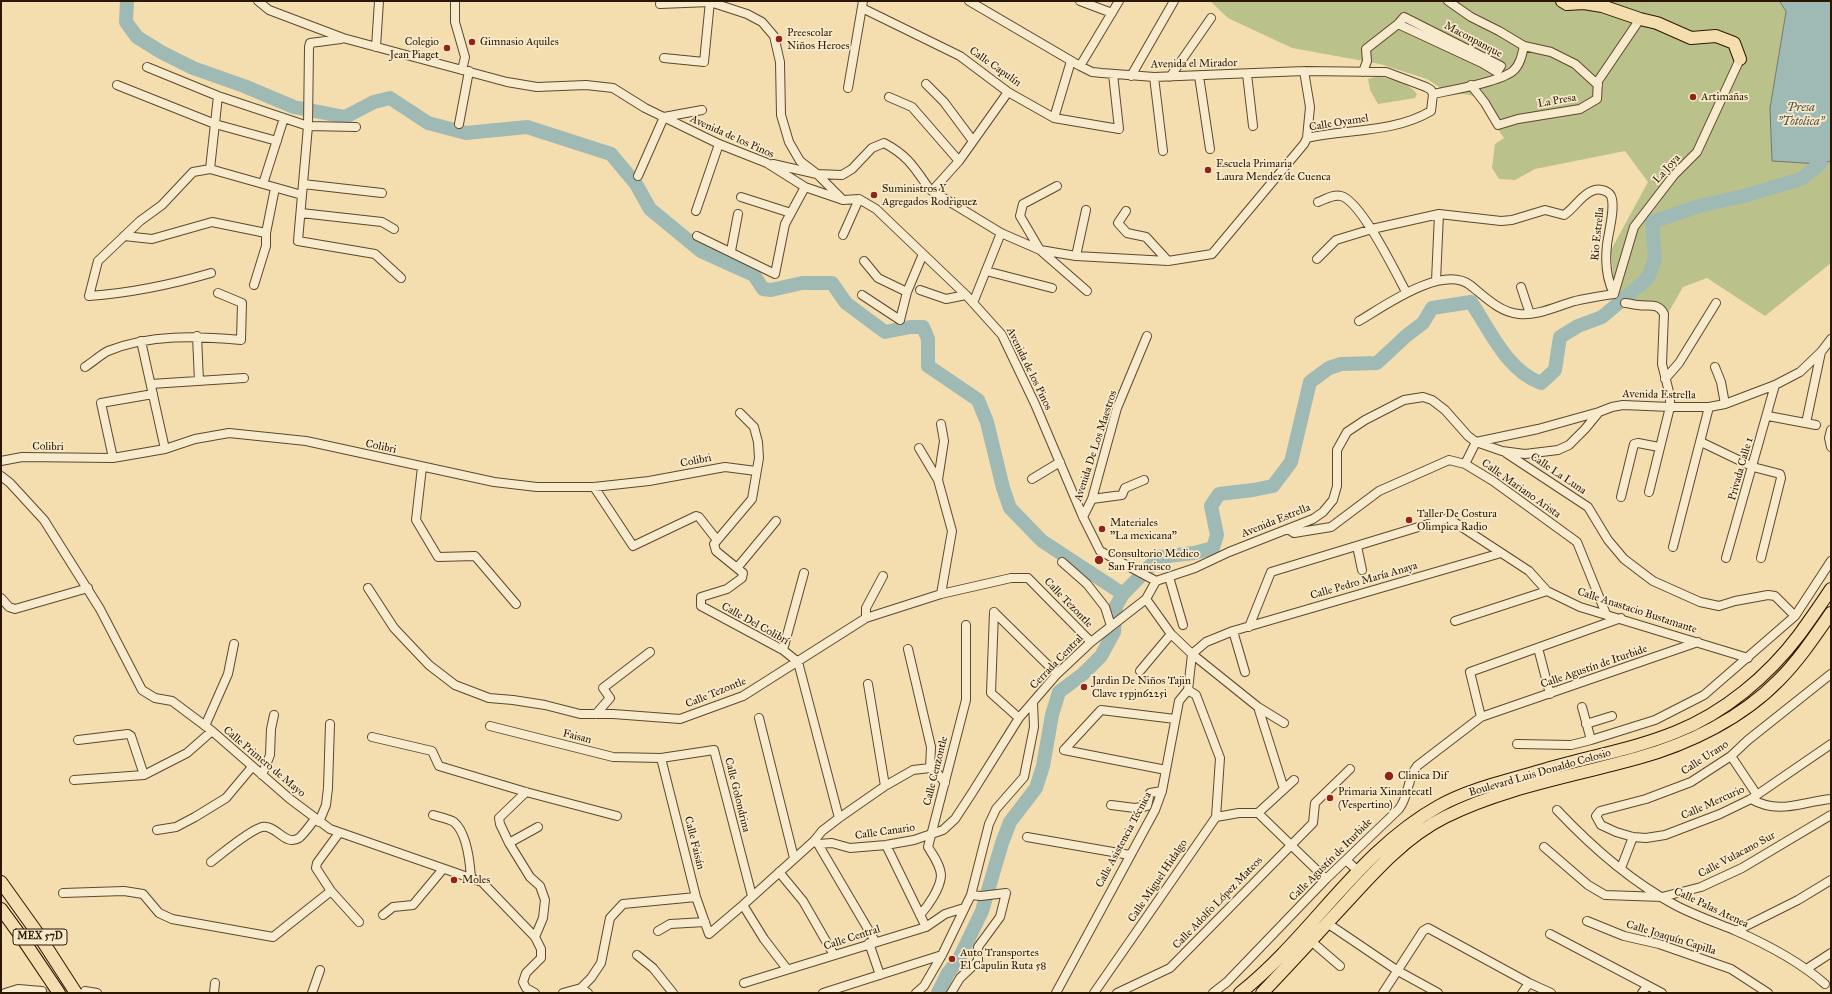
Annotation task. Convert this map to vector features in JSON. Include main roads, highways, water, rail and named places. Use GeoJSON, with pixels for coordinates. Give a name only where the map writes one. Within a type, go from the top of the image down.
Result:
{"type":"FeatureCollection","features":[{"type":"Feature","properties":{"kind":"highway"},"geometry":{"type":"LineString","coordinates":[[1562,1],[1567,4],[1584,3],[1602,6],[1657,23],[1691,38],[1716,36],[1734,43],[1740,58]]}},
{"type":"Feature","properties":{"kind":"highway","name":"Boulevard Luis Donaldo Colosio"},"geometry":{"type":"LineString","coordinates":[[1240,993],[1297,939],[1372,856],[1406,827],[1446,803],[1474,790],[1650,741],[1677,732],[1718,710],[1744,691],[1767,670],[1798,636],[1831,589]]}},
{"type":"Feature","properties":{"kind":"highway","name":"Boulevard Luis Donaldo Colosio"},"geometry":{"type":"LineString","coordinates":[[1262,993],[1380,866],[1413,838],[1444,818],[1478,803],[1560,778],[1640,758],[1674,746],[1722,722],[1753,702],[1779,680],[1811,643],[1831,613]]}},
{"type":"Feature","properties":{"kind":"highway","name":"MEX 57D"},"geometry":{"type":"LineString","coordinates":[[1,882],[81,992]]}},
{"type":"Feature","properties":{"kind":"highway","name":"MEX 57D"},"geometry":{"type":"LineString","coordinates":[[1,909],[59,993]]}},
{"type":"Feature","properties":{"kind":"water","name":"Presa \"Totolica\""},"geometry":{"type":"Polygon","coordinates":[[[1780,1],[1831,1],[1831,161],[1820,164],[1772,161],[1770,108],[1786,12],[1780,1]]]}},
{"type":"Feature","properties":{"kind":"waterway"},"geometry":{"type":"LineString","coordinates":[[127,1],[126,22],[137,37],[161,52],[193,68],[244,86],[294,107],[345,117],[374,102],[390,98],[428,123],[466,133],[527,127],[611,154],[636,184],[650,209],[701,251],[754,275],[763,289],[771,290],[802,283],[832,283],[846,303],[885,332],[910,327],[923,327],[928,339],[928,366],[978,400],[987,422],[1003,488],[1010,508],[1042,541],[1123,594]]}},
{"type":"Feature","properties":{"kind":"waterway"},"geometry":{"type":"LineString","coordinates":[[938,993],[948,973],[959,959],[982,911],[1002,843],[1010,822],[1036,788],[1043,766],[1052,715],[1059,692],[1083,674],[1101,656],[1114,632],[1116,606],[1123,594],[1159,557],[1194,553],[1213,548],[1217,535],[1211,506],[1219,494],[1273,486],[1291,462],[1310,382],[1329,368],[1341,364],[1377,363],[1406,336],[1423,323],[1432,308],[1471,302],[1500,348],[1509,359],[1518,369],[1541,383],[1555,370],[1560,337],[1578,326],[1602,317],[1648,278],[1655,259],[1652,222],[1699,206],[1744,196],[1801,179],[1820,164]]}},
{"type":"Feature","properties":{"kind":"tunnel"},"geometry":{"type":"LineString","coordinates":[[42,991],[78,991]]}},
{"type":"Feature","properties":{"kind":"place","name":"Preescolar Niños Heroes"},"geometry":{"type":"Point","coordinates":[779,39]}},
{"type":"Feature","properties":{"kind":"place","name":"Gimnasio Aquiles"},"geometry":{"type":"Point","coordinates":[472,42]}},
{"type":"Feature","properties":{"kind":"place","name":"Colegio Jean Piaget"},"geometry":{"type":"Point","coordinates":[447,48]}},
{"type":"Feature","properties":{"kind":"place","name":"Artimañas"},"geometry":{"type":"Point","coordinates":[1693,97]}},
{"type":"Feature","properties":{"kind":"place","name":"Escuela Primaria Laura Mendez de Cuenca"},"geometry":{"type":"Point","coordinates":[1208,170]}},
{"type":"Feature","properties":{"kind":"place","name":"Suministros Y Agregados Rodriguez"},"geometry":{"type":"Point","coordinates":[874,195]}},
{"type":"Feature","properties":{"kind":"place","name":"Taller De Costura Olimpica Radio"},"geometry":{"type":"Point","coordinates":[1409,520]}},
{"type":"Feature","properties":{"kind":"place","name":"Materiales \"La mexicana\""},"geometry":{"type":"Point","coordinates":[1102,529]}},
{"type":"Feature","properties":{"kind":"place","name":"Consultorio Medico San Francisco"},"geometry":{"type":"Point","coordinates":[1099,560]}},
{"type":"Feature","properties":{"kind":"place","name":"Jardin De Niños Tajin Clave 15pjn6225i"},"geometry":{"type":"Point","coordinates":[1084,687]}},
{"type":"Feature","properties":{"kind":"place","name":"Clinica Dif"},"geometry":{"type":"Point","coordinates":[1389,776]}},
{"type":"Feature","properties":{"kind":"place","name":"Primaria Xinantecatl (Vespertino)"},"geometry":{"type":"Point","coordinates":[1330,798]}},
{"type":"Feature","properties":{"kind":"place","name":"Moles"},"geometry":{"type":"Point","coordinates":[454,880]}},
{"type":"Feature","properties":{"kind":"place","name":"Auto Transportes El Capulin Ruta 58"},"geometry":{"type":"Point","coordinates":[952,959]}}]}
